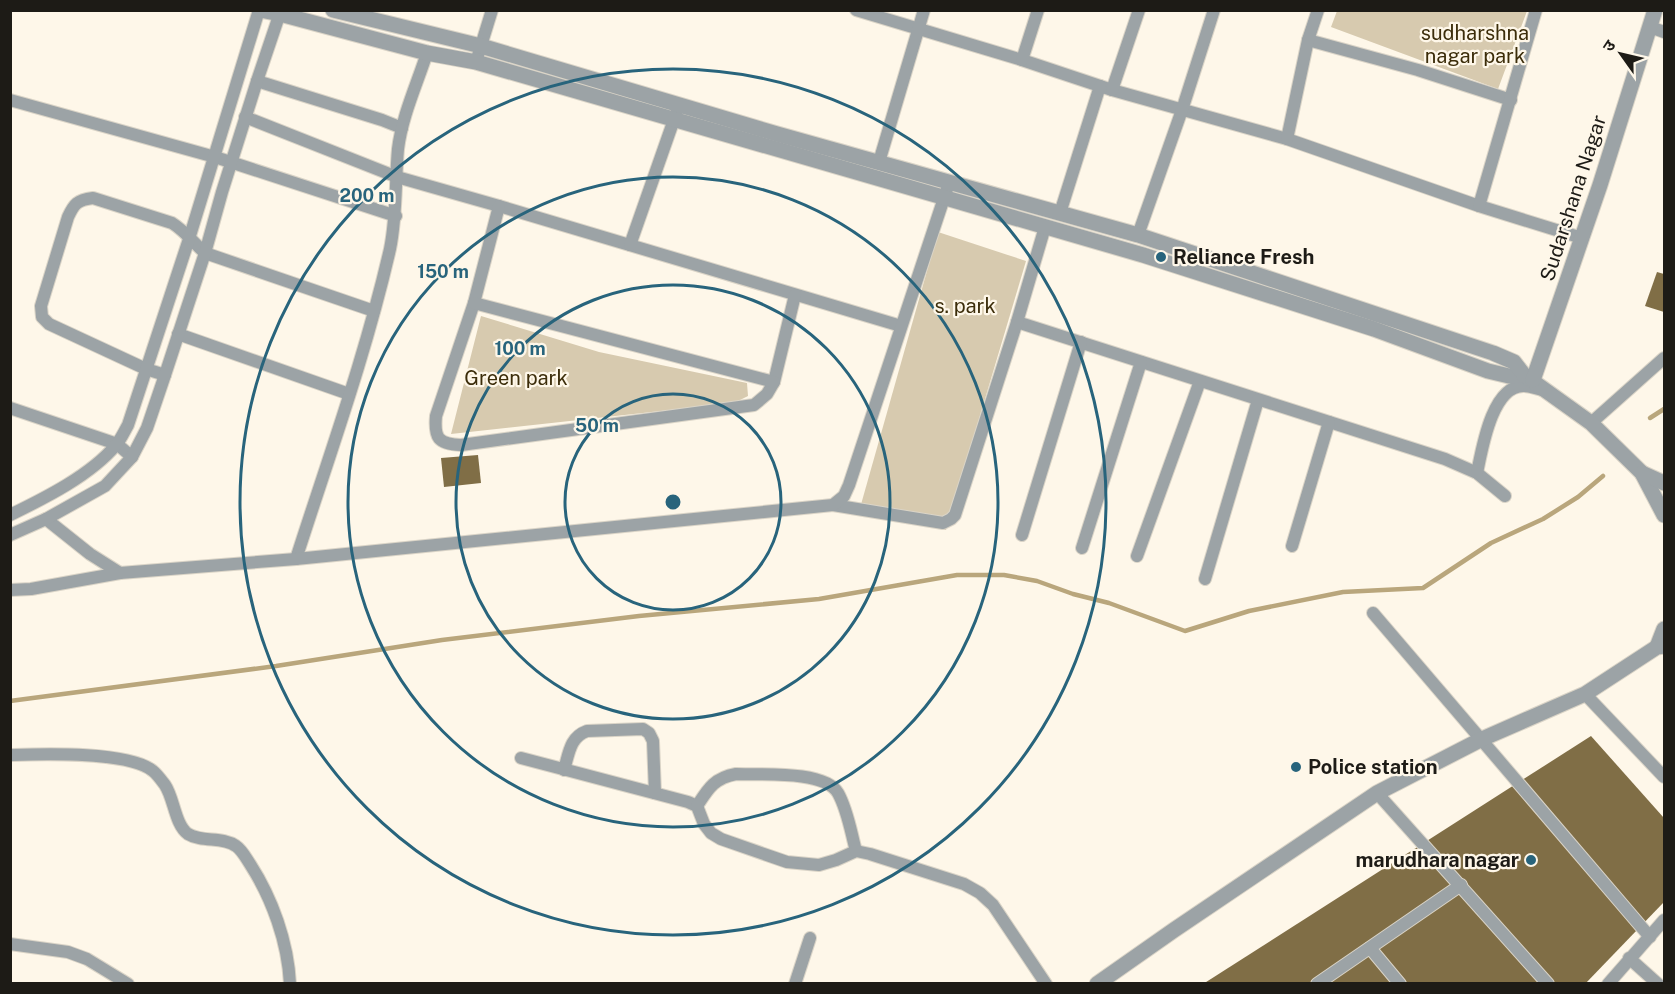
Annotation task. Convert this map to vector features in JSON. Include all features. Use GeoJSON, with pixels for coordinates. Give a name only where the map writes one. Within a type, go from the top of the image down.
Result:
{"type":"FeatureCollection","features":[{"type":"Feature","properties":{"kind":"street"},"geometry":{"type":"LineString","coordinates":[[10,515],[39,501],[93,467],[117,444],[128,425],[260,10],[280,12],[427,53],[476,62],[812,158],[1143,255],[1374,329],[1488,372],[1529,378]]}},
{"type":"Feature","properties":{"kind":"street"},"geometry":{"type":"LineString","coordinates":[[333,10],[481,46],[777,134],[1138,235],[1493,353],[1514,362],[1529,378],[1591,423],[1642,472],[1665,514]]}},
{"type":"Feature","properties":{"kind":"street"},"geometry":{"type":"LineString","coordinates":[[476,62],[492,10]]}},
{"type":"Feature","properties":{"kind":"street"},"geometry":{"type":"LineString","coordinates":[[856,10],[1106,88],[1287,139],[1479,206],[1582,238]]}},
{"type":"Feature","properties":{"kind":"street"},"geometry":{"type":"LineString","coordinates":[[879,162],[924,10]]}},
{"type":"Feature","properties":{"kind":"street"},"geometry":{"type":"LineString","coordinates":[[1022,60],[1038,10]]}},
{"type":"Feature","properties":{"kind":"street"},"geometry":{"type":"LineString","coordinates":[[1060,213],[1106,88],[1139,10]]}},
{"type":"Feature","properties":{"kind":"street"},"geometry":{"type":"LineString","coordinates":[[1138,235],[1214,10]]}},
{"type":"Feature","properties":{"kind":"street"},"geometry":{"type":"LineString","coordinates":[[1287,139],[1308,40],[1318,10]]}},
{"type":"Feature","properties":{"kind":"street"},"geometry":{"type":"LineString","coordinates":[[1479,206],[1536,10]]}},
{"type":"Feature","properties":{"kind":"street","name":"Sudarshana Nagar"},"geometry":{"type":"LineString","coordinates":[[1529,378],[1582,238],[1655,10]]}},
{"type":"Feature","properties":{"kind":"street"},"geometry":{"type":"LineString","coordinates":[[10,535],[46,519],[105,486],[132,458],[147,428],[165,375],[280,12]]}},
{"type":"Feature","properties":{"kind":"street"},"geometry":{"type":"LineString","coordinates":[[1650,27],[1665,32]]}},
{"type":"Feature","properties":{"kind":"street"},"geometry":{"type":"LineString","coordinates":[[1308,40],[1418,70],[1510,100]]}},
{"type":"Feature","properties":{"kind":"street"},"geometry":{"type":"LineString","coordinates":[[296,559],[374,311],[396,216],[398,148],[402,128],[427,53]]}},
{"type":"Feature","properties":{"kind":"street"},"geometry":{"type":"LineString","coordinates":[[257,81],[402,128]]}},
{"type":"Feature","properties":{"kind":"street"},"geometry":{"type":"LineString","coordinates":[[10,100],[215,157],[396,216]]}},
{"type":"Feature","properties":{"kind":"street"},"geometry":{"type":"LineString","coordinates":[[630,245],[679,105]]}},
{"type":"Feature","properties":{"kind":"street"},"geometry":{"type":"LineString","coordinates":[[245,117],[397,177],[901,326]]}},
{"type":"Feature","properties":{"kind":"street"},"geometry":{"type":"LineString","coordinates":[[833,506],[844,496],[849,485],[949,182]]}},
{"type":"Feature","properties":{"kind":"street"},"geometry":{"type":"LineString","coordinates":[[165,375],[146,369],[49,324],[42,317],[40,306],[68,217],[73,206],[82,199],[93,198],[172,223],[205,253],[374,311]]}},
{"type":"Feature","properties":{"kind":"street"},"geometry":{"type":"LineString","coordinates":[[499,206],[474,303],[436,416],[435,428],[438,438],[446,444],[461,445],[754,405],[767,394],[774,382],[795,295]]}},
{"type":"Feature","properties":{"kind":"street"},"geometry":{"type":"LineString","coordinates":[[10,590],[31,589],[120,573],[296,559],[833,506],[943,523],[955,515],[1045,227]]}},
{"type":"Feature","properties":{"kind":"street"},"geometry":{"type":"LineString","coordinates":[[474,303],[774,382]]}},
{"type":"Feature","properties":{"kind":"street"},"geometry":{"type":"LineString","coordinates":[[1017,322],[1445,459],[1476,472],[1505,496]]}},
{"type":"Feature","properties":{"kind":"street"},"geometry":{"type":"LineString","coordinates":[[178,334],[349,394]]}},
{"type":"Feature","properties":{"kind":"street"},"geometry":{"type":"LineString","coordinates":[[1022,535],[1081,342]]}},
{"type":"Feature","properties":{"kind":"street"},"geometry":{"type":"LineString","coordinates":[[1591,423],[1665,358]]}},
{"type":"Feature","properties":{"kind":"street"},"geometry":{"type":"LineString","coordinates":[[1082,548],[1141,362]]}},
{"type":"Feature","properties":{"kind":"street"},"geometry":{"type":"LineString","coordinates":[[1137,556],[1200,381]]}},
{"type":"Feature","properties":{"kind":"street"},"geometry":{"type":"LineString","coordinates":[[1476,472],[1490,421],[1506,394],[1523,386],[1547,391]]}},
{"type":"Feature","properties":{"kind":"street"},"geometry":{"type":"LineString","coordinates":[[1205,579],[1258,400]]}},
{"type":"Feature","properties":{"kind":"street"},"geometry":{"type":"LineString","coordinates":[[10,408],[117,444],[132,458]]}},
{"type":"Feature","properties":{"kind":"street"},"geometry":{"type":"LineString","coordinates":[[1292,546],[1329,422]]}},
{"type":"Feature","properties":{"kind":"street"},"geometry":{"type":"LineString","coordinates":[[1642,472],[1665,483]]}},
{"type":"Feature","properties":{"kind":"street"},"geometry":{"type":"LineString","coordinates":[[46,519],[90,554],[120,573]]}},
{"type":"Feature","properties":{"kind":"street"},"geometry":{"type":"LineString","coordinates":[[1373,613],[1650,937]]}},
{"type":"Feature","properties":{"kind":"street"},"geometry":{"type":"LineString","coordinates":[[1100,983],[1194,916],[1377,793],[1482,739],[1585,694],[1661,646],[1665,629]]}},
{"type":"Feature","properties":{"kind":"street"},"geometry":{"type":"LineString","coordinates":[[1585,694],[1665,777]]}},
{"type":"Feature","properties":{"kind":"street"},"geometry":{"type":"LineString","coordinates":[[564,770],[572,742],[578,734],[587,730],[643,729],[649,733],[653,741],[656,793]]}},
{"type":"Feature","properties":{"kind":"street"},"geometry":{"type":"LineString","coordinates":[[10,755],[101,756],[130,760],[153,771],[166,786],[182,828],[199,838],[218,840],[235,845],[241,850],[258,877],[277,922],[285,947],[290,984]]}},
{"type":"Feature","properties":{"kind":"street"},"geometry":{"type":"LineString","coordinates":[[521,758],[688,802],[697,806],[704,824],[711,833],[721,839],[787,862],[819,865],[856,851],[964,884],[980,893],[993,905],[1046,984]]}},
{"type":"Feature","properties":{"kind":"street"},"geometry":{"type":"LineString","coordinates":[[697,806],[710,788],[722,778],[736,774],[806,777],[822,780],[837,792],[856,851]]}},
{"type":"Feature","properties":{"kind":"street"},"geometry":{"type":"LineString","coordinates":[[1377,793],[1548,984]]}},
{"type":"Feature","properties":{"kind":"street"},"geometry":{"type":"LineString","coordinates":[[1317,984],[1461,885]]}},
{"type":"Feature","properties":{"kind":"street"},"geometry":{"type":"LineString","coordinates":[[1608,984],[1665,920]]}},
{"type":"Feature","properties":{"kind":"street"},"geometry":{"type":"LineString","coordinates":[[795,984],[810,938]]}},
{"type":"Feature","properties":{"kind":"street"},"geometry":{"type":"LineString","coordinates":[[10,944],[68,952],[87,959],[128,984]]}},
{"type":"Feature","properties":{"kind":"street"},"geometry":{"type":"LineString","coordinates":[[1370,948],[1401,984]]}},
{"type":"Feature","properties":{"kind":"street"},"geometry":{"type":"LineString","coordinates":[[1629,958],[1658,984]]}},
{"type":"Feature","properties":{"kind":"green space","name":"sudharshna nagar park"},"geometry":{"type":"Polygon","coordinates":[[[1337,10],[1527,11],[1498,89],[1331,27],[1337,10]]]}},
{"type":"Feature","properties":{"kind":"green space","name":"s. park"},"geometry":{"type":"Polygon","coordinates":[[[938,232],[1026,261],[946,530],[860,508],[938,232]]]}},
{"type":"Feature","properties":{"kind":"green space","name":"Green park"},"geometry":{"type":"Polygon","coordinates":[[[481,316],[599,352],[747,383],[748,396],[734,403],[451,434],[481,316]]]}},
{"type":"Feature","properties":{"kind":"building"},"geometry":{"type":"Polygon","coordinates":[[[1657,272],[1664,274],[1664,312],[1645,306],[1657,272]]]}},
{"type":"Feature","properties":{"kind":"building"},"geometry":{"type":"Polygon","coordinates":[[[478,455],[481,483],[444,487],[441,458],[478,455]]]}},
{"type":"Feature","properties":{"kind":"building","name":"marudhara nagar"},"geometry":{"type":"Polygon","coordinates":[[[1591,736],[1664,818],[1664,902],[1585,984],[1203,984],[1591,736]]]}},
{"type":"Feature","properties":{"kind":"waterway"},"geometry":{"type":"LineString","coordinates":[[1650,418],[1664,409]]}},
{"type":"Feature","properties":{"kind":"waterway"},"geometry":{"type":"LineString","coordinates":[[10,701],[276,666],[442,640],[639,616],[819,599],[957,575],[1004,575],[1037,581],[1073,594],[1109,603],[1185,631],[1249,611],[1343,592],[1423,588],[1491,543],[1543,519],[1578,497],[1603,476]]}},
{"type":"Feature","properties":{"kind":"place","name":"Reliance Fresh"},"geometry":{"type":"Point","coordinates":[1161,257]}},
{"type":"Feature","properties":{"kind":"place","name":"Police station"},"geometry":{"type":"Point","coordinates":[1296,767]}},
{"type":"Feature","properties":{"kind":"place","name":"marudhara nagar"},"geometry":{"type":"Point","coordinates":[1531,860]}}]}
